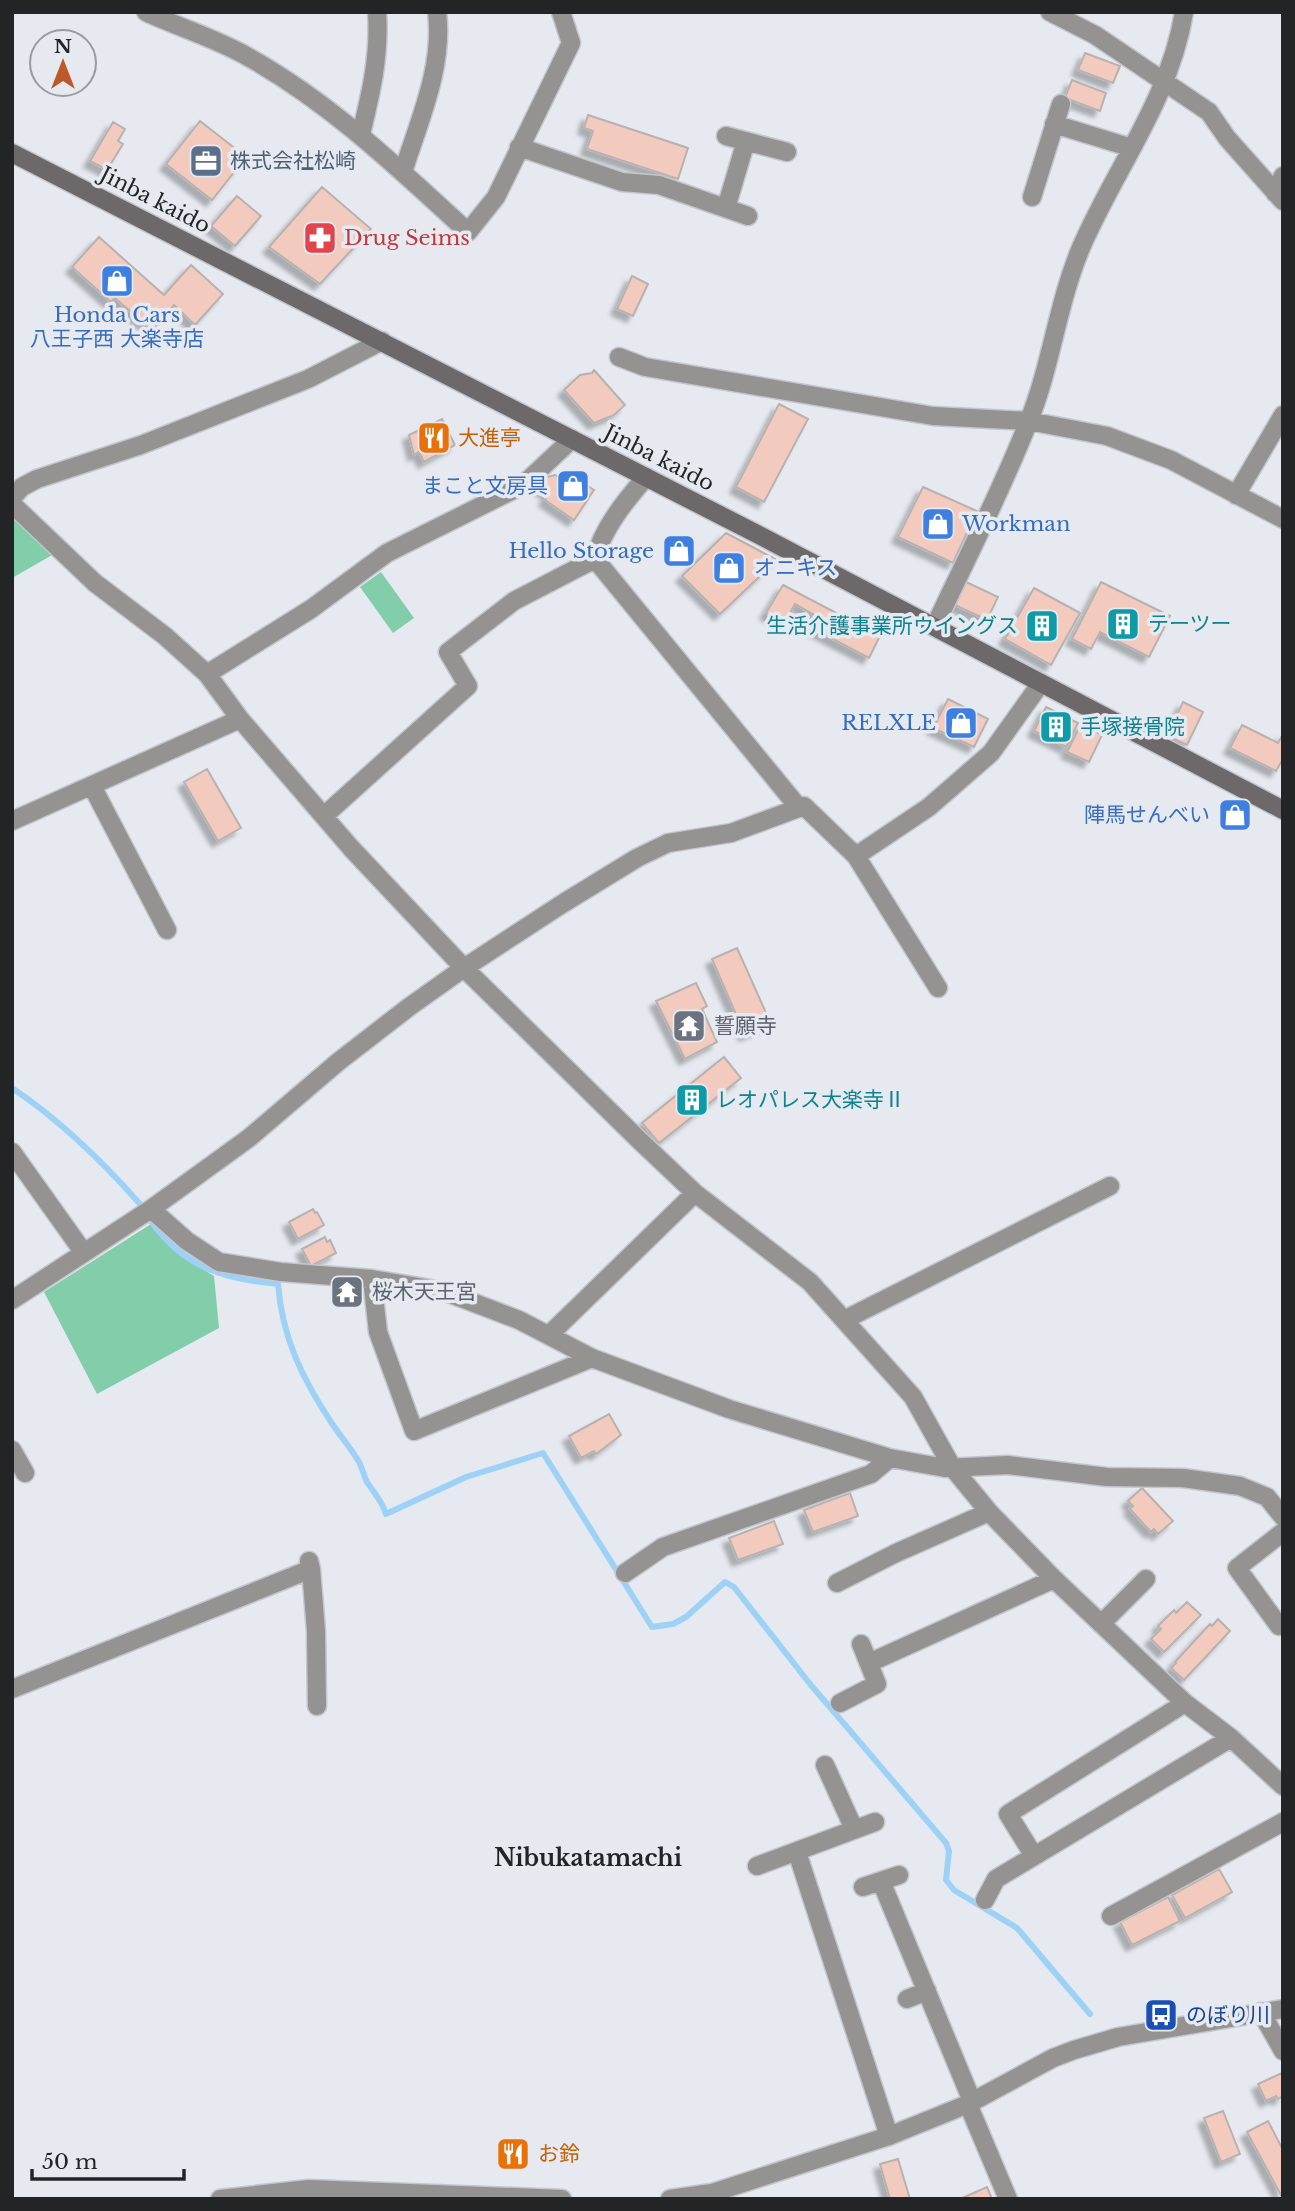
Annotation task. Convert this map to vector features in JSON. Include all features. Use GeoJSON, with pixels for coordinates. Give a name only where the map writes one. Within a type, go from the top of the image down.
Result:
{"type":"FeatureCollection","features":[{"type":"Feature","properties":{"kind":"main road","name":"Jinba kaido"},"geometry":{"type":"LineString","coordinates":[[12,153],[935,626],[1283,810]]}},
{"type":"Feature","properties":{"kind":"street"},"geometry":{"type":"LineString","coordinates":[[146,12],[247,56],[291,83],[361,134],[468,232],[496,197],[571,43],[561,12]]}},
{"type":"Feature","properties":{"kind":"street"},"geometry":{"type":"LineString","coordinates":[[361,134],[375,72],[377,12]]}},
{"type":"Feature","properties":{"kind":"street"},"geometry":{"type":"LineString","coordinates":[[403,172],[432,79],[439,31],[437,12]]}},
{"type":"Feature","properties":{"kind":"street"},"geometry":{"type":"LineString","coordinates":[[1050,12],[1095,35],[1209,112],[1227,138],[1280,190]]}},
{"type":"Feature","properties":{"kind":"street"},"geometry":{"type":"LineString","coordinates":[[935,626],[1029,421],[1070,274],[1090,228],[1165,84],[1181,33],[1184,12]]}},
{"type":"Feature","properties":{"kind":"street"},"geometry":{"type":"LineString","coordinates":[[1032,197],[1061,104]]}},
{"type":"Feature","properties":{"kind":"street"},"geometry":{"type":"LineString","coordinates":[[1055,124],[1132,148]]}},
{"type":"Feature","properties":{"kind":"street"},"geometry":{"type":"LineString","coordinates":[[726,135],[787,152]]}},
{"type":"Feature","properties":{"kind":"street"},"geometry":{"type":"LineString","coordinates":[[726,208],[746,141]]}},
{"type":"Feature","properties":{"kind":"street"},"geometry":{"type":"LineString","coordinates":[[519,147],[622,182],[659,185],[748,216]]}},
{"type":"Feature","properties":{"kind":"street"},"geometry":{"type":"LineString","coordinates":[[12,498],[22,487],[37,479],[141,445],[308,379],[382,341]]}},
{"type":"Feature","properties":{"kind":"street"},"geometry":{"type":"LineString","coordinates":[[619,357],[657,369],[933,416],[1029,421],[1107,436],[1171,460],[1283,520]]}},
{"type":"Feature","properties":{"kind":"street"},"geometry":{"type":"LineString","coordinates":[[1236,495],[1283,415]]}},
{"type":"Feature","properties":{"kind":"street"},"geometry":{"type":"LineString","coordinates":[[207,674],[311,609],[387,553],[523,485],[572,439]]}},
{"type":"Feature","properties":{"kind":"street"},"geometry":{"type":"LineString","coordinates":[[595,559],[597,549],[615,519],[646,477]]}},
{"type":"Feature","properties":{"kind":"street"},"geometry":{"type":"LineString","coordinates":[[12,504],[95,583],[165,636],[207,674],[240,719],[351,848],[464,968],[638,1139],[695,1193],[810,1282],[913,1397],[952,1467],[989,1512],[1054,1579],[1185,1703],[1231,1738],[1283,1786]]}},
{"type":"Feature","properties":{"kind":"street"},"geometry":{"type":"LineString","coordinates":[[595,559],[799,808]]}},
{"type":"Feature","properties":{"kind":"street"},"geometry":{"type":"LineString","coordinates":[[325,815],[468,686],[448,652],[514,601],[595,559]]}},
{"type":"Feature","properties":{"kind":"street"},"geometry":{"type":"LineString","coordinates":[[856,856],[929,807],[991,752],[1041,682]]}},
{"type":"Feature","properties":{"kind":"street"},"geometry":{"type":"LineString","coordinates":[[12,821],[240,719]]}},
{"type":"Feature","properties":{"kind":"street"},"geometry":{"type":"LineString","coordinates":[[92,786],[167,930]]}},
{"type":"Feature","properties":{"kind":"street"},"geometry":{"type":"LineString","coordinates":[[12,1300],[151,1209],[249,1138],[338,1062],[464,968],[593,885],[668,843],[731,833],[804,806],[856,856],[937,988]]}},
{"type":"Feature","properties":{"kind":"street"},"geometry":{"type":"LineString","coordinates":[[12,1152],[84,1253]]}},
{"type":"Feature","properties":{"kind":"street"},"geometry":{"type":"LineString","coordinates":[[845,1320],[1110,1186]]}},
{"type":"Feature","properties":{"kind":"street"},"geometry":{"type":"LineString","coordinates":[[549,1335],[695,1193]]}},
{"type":"Feature","properties":{"kind":"street"},"geometry":{"type":"LineString","coordinates":[[151,1209],[187,1241],[219,1262],[282,1272],[372,1279],[443,1292],[519,1320],[592,1358],[729,1409],[890,1458],[945,1468],[1007,1465],[1107,1477],[1183,1478],[1240,1486],[1267,1497],[1283,1517]]}},
{"type":"Feature","properties":{"kind":"street"},"geometry":{"type":"LineString","coordinates":[[372,1279],[378,1332],[414,1431],[592,1358]]}},
{"type":"Feature","properties":{"kind":"street"},"geometry":{"type":"LineString","coordinates":[[12,1450],[25,1474]]}},
{"type":"Feature","properties":{"kind":"street"},"geometry":{"type":"LineString","coordinates":[[625,1573],[663,1548],[871,1474],[890,1458]]}},
{"type":"Feature","properties":{"kind":"street"},"geometry":{"type":"LineString","coordinates":[[836,1583],[989,1512]]}},
{"type":"Feature","properties":{"kind":"street"},"geometry":{"type":"LineString","coordinates":[[1279,1626],[1237,1568],[1283,1532]]}},
{"type":"Feature","properties":{"kind":"street"},"geometry":{"type":"LineString","coordinates":[[12,1689],[310,1565],[318,1660],[317,1706]]}},
{"type":"Feature","properties":{"kind":"street"},"geometry":{"type":"LineString","coordinates":[[869,1663],[1054,1579]]}},
{"type":"Feature","properties":{"kind":"street"},"geometry":{"type":"LineString","coordinates":[[1101,1624],[1146,1579]]}},
{"type":"Feature","properties":{"kind":"street"},"geometry":{"type":"LineString","coordinates":[[840,1703],[877,1684],[861,1644]]}},
{"type":"Feature","properties":{"kind":"street"},"geometry":{"type":"LineString","coordinates":[[1034,1856],[1008,1814],[1185,1703]]}},
{"type":"Feature","properties":{"kind":"street"},"geometry":{"type":"LineString","coordinates":[[985,1900],[996,1879],[1231,1738]]}},
{"type":"Feature","properties":{"kind":"street"},"geometry":{"type":"LineString","coordinates":[[825,1765],[853,1829]]}},
{"type":"Feature","properties":{"kind":"street"},"geometry":{"type":"LineString","coordinates":[[757,1866],[875,1822]]}},
{"type":"Feature","properties":{"kind":"street"},"geometry":{"type":"LineString","coordinates":[[1111,1916],[1283,1822]]}},
{"type":"Feature","properties":{"kind":"street"},"geometry":{"type":"LineString","coordinates":[[797,1852],[889,2136]]}},
{"type":"Feature","properties":{"kind":"street"},"geometry":{"type":"LineString","coordinates":[[863,1887],[899,1874]]}},
{"type":"Feature","properties":{"kind":"street"},"geometry":{"type":"LineString","coordinates":[[881,1881],[1008,2199]]}},
{"type":"Feature","properties":{"kind":"street"},"geometry":{"type":"LineString","coordinates":[[907,1999],[927,1991]]}},
{"type":"Feature","properties":{"kind":"street"},"geometry":{"type":"LineString","coordinates":[[670,2199],[712,2193],[889,2136],[970,2103],[1053,2058],[1074,2050],[1118,2037],[1283,2009]]}},
{"type":"Feature","properties":{"kind":"street"},"geometry":{"type":"LineString","coordinates":[[1261,2012],[1283,2051]]}},
{"type":"Feature","properties":{"kind":"street"},"geometry":{"type":"LineString","coordinates":[[220,2199],[309,2189],[562,2199]]}},
{"type":"Feature","properties":{"kind":"green space"},"geometry":{"type":"Polygon","coordinates":[[[12,504],[61,550],[12,578],[12,504]]]}},
{"type":"Feature","properties":{"kind":"green space"},"geometry":{"type":"Polygon","coordinates":[[[381,572],[414,618],[393,633],[360,587],[381,572]]]}},
{"type":"Feature","properties":{"kind":"green space"},"geometry":{"type":"Polygon","coordinates":[[[151,1224],[172,1247],[214,1276],[219,1328],[97,1394],[44,1292],[151,1224]]]}},
{"type":"Feature","properties":{"kind":"building"},"geometry":{"type":"Polygon","coordinates":[[[1085,53],[1120,66],[1113,83],[1078,70],[1085,53]]]}},
{"type":"Feature","properties":{"kind":"building"},"geometry":{"type":"Polygon","coordinates":[[[1072,80],[1106,93],[1100,111],[1065,98],[1072,80]]]}},
{"type":"Feature","properties":{"kind":"building"},"geometry":{"type":"Polygon","coordinates":[[[588,115],[688,148],[678,179],[587,149],[593,131],[584,128],[588,115]]]}},
{"type":"Feature","properties":{"kind":"building","name":"株式会社松崎"},"geometry":{"type":"Polygon","coordinates":[[[200,121],[246,157],[212,200],[166,164],[200,121]]]}},
{"type":"Feature","properties":{"kind":"building"},"geometry":{"type":"Polygon","coordinates":[[[113,122],[125,129],[118,141],[123,144],[107,170],[90,161],[113,122]]]}},
{"type":"Feature","properties":{"kind":"building","name":"Drug Seims"},"geometry":{"type":"Polygon","coordinates":[[[322,187],[371,229],[320,284],[269,247],[322,187]]]}},
{"type":"Feature","properties":{"kind":"building"},"geometry":{"type":"Polygon","coordinates":[[[237,196],[261,216],[235,246],[211,226],[237,196]]]}},
{"type":"Feature","properties":{"kind":"building","name":"Honda Cars 八王子西 大楽寺店"},"geometry":{"type":"Polygon","coordinates":[[[99,237],[164,295],[191,265],[223,294],[195,325],[174,305],[152,330],[115,298],[111,302],[72,267],[99,237]]]}},
{"type":"Feature","properties":{"kind":"building"},"geometry":{"type":"Polygon","coordinates":[[[632,276],[648,284],[633,316],[617,309],[632,276]]]}},
{"type":"Feature","properties":{"kind":"building"},"geometry":{"type":"Polygon","coordinates":[[[594,370],[625,405],[614,415],[594,423],[564,390],[580,375],[592,373],[594,370]]]}},
{"type":"Feature","properties":{"kind":"building"},"geometry":{"type":"Polygon","coordinates":[[[779,404],[808,419],[764,502],[736,487],[779,404]]]}},
{"type":"Feature","properties":{"kind":"building"},"geometry":{"type":"Polygon","coordinates":[[[442,419],[455,445],[424,462],[419,452],[414,455],[409,435],[442,419]]]}},
{"type":"Feature","properties":{"kind":"building"},"geometry":{"type":"Polygon","coordinates":[[[565,471],[594,490],[574,520],[545,500],[549,494],[540,488],[547,477],[555,475],[560,478],[565,471]]]}},
{"type":"Feature","properties":{"kind":"building","name":"Workman"},"geometry":{"type":"Polygon","coordinates":[[[923,487],[977,511],[953,563],[898,537],[923,487]]]}},
{"type":"Feature","properties":{"kind":"building","name":"オニキス"},"geometry":{"type":"Polygon","coordinates":[[[726,533],[777,560],[720,614],[682,576],[726,533]]]}},
{"type":"Feature","properties":{"kind":"building"},"geometry":{"type":"Polygon","coordinates":[[[966,582],[998,597],[987,620],[955,605],[966,582]]]}},
{"type":"Feature","properties":{"kind":"building","name":"テーツー"},"geometry":{"type":"Polygon","coordinates":[[[1101,582],[1170,616],[1149,657],[1100,632],[1091,649],[1072,639],[1101,582]]]}},
{"type":"Feature","properties":{"kind":"building"},"geometry":{"type":"Polygon","coordinates":[[[783,585],[880,636],[869,658],[808,626],[814,615],[795,604],[784,624],[766,613],[783,585]]]}},
{"type":"Feature","properties":{"kind":"building","name":"生活介護事業所ウイングス"},"geometry":{"type":"Polygon","coordinates":[[[1034,588],[1080,613],[1051,665],[1005,639],[1034,588]]]}},
{"type":"Feature","properties":{"kind":"building","name":"RELXLE"},"geometry":{"type":"Polygon","coordinates":[[[948,699],[988,719],[974,747],[933,728],[948,699]]]}},
{"type":"Feature","properties":{"kind":"building"},"geometry":{"type":"Polygon","coordinates":[[[1183,702],[1203,712],[1187,745],[1167,736],[1183,702]]]}},
{"type":"Feature","properties":{"kind":"building","name":"手塚接骨院"},"geometry":{"type":"Polygon","coordinates":[[[1046,707],[1078,723],[1066,747],[1034,731],[1046,707]]]}},
{"type":"Feature","properties":{"kind":"building"},"geometry":{"type":"Polygon","coordinates":[[[1081,724],[1102,735],[1089,762],[1067,752],[1081,724]]]}},
{"type":"Feature","properties":{"kind":"building"},"geometry":{"type":"Polygon","coordinates":[[[1242,725],[1278,743],[1283,734],[1283,759],[1276,771],[1230,748],[1242,725]]]}},
{"type":"Feature","properties":{"kind":"building"},"geometry":{"type":"Polygon","coordinates":[[[207,769],[241,828],[218,841],[184,782],[207,769]]]}},
{"type":"Feature","properties":{"kind":"building"},"geometry":{"type":"Polygon","coordinates":[[[737,948],[771,1024],[745,1035],[712,959],[737,948]]]}},
{"type":"Feature","properties":{"kind":"building","name":"誓願寺"},"geometry":{"type":"Polygon","coordinates":[[[696,983],[707,1006],[702,1009],[717,1042],[685,1059],[656,1001],[696,983]]]}},
{"type":"Feature","properties":{"kind":"building","name":"レオパレス大楽寺Ⅱ"},"geometry":{"type":"Polygon","coordinates":[[[724,1057],[741,1078],[659,1143],[642,1123],[724,1057]]]}},
{"type":"Feature","properties":{"kind":"building"},"geometry":{"type":"Polygon","coordinates":[[[313,1209],[324,1225],[298,1239],[289,1222],[313,1209]]]}},
{"type":"Feature","properties":{"kind":"building"},"geometry":{"type":"Polygon","coordinates":[[[325,1237],[327,1242],[330,1240],[336,1253],[311,1266],[302,1249],[325,1237]]]}},
{"type":"Feature","properties":{"kind":"building"},"geometry":{"type":"Polygon","coordinates":[[[609,1414],[621,1435],[596,1454],[594,1451],[581,1458],[569,1436],[609,1414]]]}},
{"type":"Feature","properties":{"kind":"building"},"geometry":{"type":"Polygon","coordinates":[[[1142,1488],[1173,1521],[1158,1534],[1154,1529],[1151,1532],[1130,1509],[1133,1506],[1128,1501],[1142,1488]]]}},
{"type":"Feature","properties":{"kind":"building"},"geometry":{"type":"Polygon","coordinates":[[[850,1493],[858,1516],[813,1532],[804,1510],[850,1493]]]}},
{"type":"Feature","properties":{"kind":"building"},"geometry":{"type":"Polygon","coordinates":[[[774,1521],[783,1544],[738,1560],[729,1538],[774,1521]]]}},
{"type":"Feature","properties":{"kind":"building"},"geometry":{"type":"Polygon","coordinates":[[[1187,1602],[1201,1615],[1164,1652],[1151,1639],[1161,1629],[1158,1626],[1174,1610],[1176,1613],[1187,1602]]]}},
{"type":"Feature","properties":{"kind":"building"},"geometry":{"type":"Polygon","coordinates":[[[1218,1619],[1230,1631],[1184,1680],[1171,1668],[1210,1624],[1212,1626],[1218,1619]]]}},
{"type":"Feature","properties":{"kind":"building"},"geometry":{"type":"Polygon","coordinates":[[[1219,1869],[1232,1892],[1185,1918],[1172,1895],[1219,1869]]]}},
{"type":"Feature","properties":{"kind":"building"},"geometry":{"type":"Polygon","coordinates":[[[1168,1897],[1180,1921],[1132,1945],[1120,1922],[1168,1897]]]}},
{"type":"Feature","properties":{"kind":"building"},"geometry":{"type":"Polygon","coordinates":[[[1282,2073],[1283,2096],[1266,2101],[1258,2084],[1282,2073]]]}},
{"type":"Feature","properties":{"kind":"building"},"geometry":{"type":"Polygon","coordinates":[[[1223,2111],[1240,2154],[1221,2162],[1204,2118],[1223,2111]]]}},
{"type":"Feature","properties":{"kind":"building"},"geometry":{"type":"Polygon","coordinates":[[[1268,2121],[1283,2150],[1283,2199],[1247,2132],[1268,2121]]]}},
{"type":"Feature","properties":{"kind":"building"},"geometry":{"type":"Polygon","coordinates":[[[898,2159],[910,2199],[890,2199],[880,2164],[898,2159]]]}},
{"type":"Feature","properties":{"kind":"building"},"geometry":{"type":"Polygon","coordinates":[[[987,2187],[992,2199],[960,2199],[987,2187]]]}},
{"type":"Feature","properties":{"kind":"waterway"},"geometry":{"type":"LineString","coordinates":[[12,1088],[80,1142],[140,1204]]}},
{"type":"Feature","properties":{"kind":"waterway"},"geometry":{"type":"LineString","coordinates":[[151,1221],[177,1250],[207,1268],[240,1279],[278,1284],[284,1322],[295,1356],[321,1406],[359,1462],[367,1482],[386,1514],[466,1477],[543,1453],[652,1627],[673,1624],[686,1617],[725,1582],[734,1587],[810,1684],[946,1843],[949,1851],[946,1880],[954,1890],[1017,1928],[1090,2014]]}},
{"type":"Feature","properties":{"kind":"place","name":"株式会社松崎"},"geometry":{"type":"Point","coordinates":[206,161]}},
{"type":"Feature","properties":{"kind":"place","name":"Drug Seims"},"geometry":{"type":"Point","coordinates":[320,238]}},
{"type":"Feature","properties":{"kind":"place","name":"Honda Cars 八王子西 大楽寺店"},"geometry":{"type":"Point","coordinates":[117,281]}},
{"type":"Feature","properties":{"kind":"place","name":"大進亭"},"geometry":{"type":"Point","coordinates":[434,438]}},
{"type":"Feature","properties":{"kind":"place","name":"まこと文房具"},"geometry":{"type":"Point","coordinates":[573,486]}},
{"type":"Feature","properties":{"kind":"place","name":"Workman"},"geometry":{"type":"Point","coordinates":[938,524]}},
{"type":"Feature","properties":{"kind":"place","name":"Hello Storage"},"geometry":{"type":"Point","coordinates":[679,551]}},
{"type":"Feature","properties":{"kind":"place","name":"オニキス"},"geometry":{"type":"Point","coordinates":[729,568]}},
{"type":"Feature","properties":{"kind":"place","name":"テーツー"},"geometry":{"type":"Point","coordinates":[1123,624]}},
{"type":"Feature","properties":{"kind":"place","name":"生活介護事業所ウイングス"},"geometry":{"type":"Point","coordinates":[1042,626]}},
{"type":"Feature","properties":{"kind":"place","name":"RELXLE"},"geometry":{"type":"Point","coordinates":[961,723]}},
{"type":"Feature","properties":{"kind":"place","name":"手塚接骨院"},"geometry":{"type":"Point","coordinates":[1056,727]}},
{"type":"Feature","properties":{"kind":"place","name":"陣馬せんべい"},"geometry":{"type":"Point","coordinates":[1235,815]}},
{"type":"Feature","properties":{"kind":"place","name":"誓願寺"},"geometry":{"type":"Point","coordinates":[689,1026]}},
{"type":"Feature","properties":{"kind":"place","name":"レオパレス大楽寺Ⅱ"},"geometry":{"type":"Point","coordinates":[692,1100]}},
{"type":"Feature","properties":{"kind":"place","name":"桜木天王宮"},"geometry":{"type":"Point","coordinates":[347,1292]}},
{"type":"Feature","properties":{"kind":"place","name":"のぼり川"},"geometry":{"type":"Point","coordinates":[1161,2015]}},
{"type":"Feature","properties":{"kind":"place","name":"お鈴"},"geometry":{"type":"Point","coordinates":[513,2154]}},
{"type":"Feature","properties":{"kind":"district","name":"Nibukatamachi"},"geometry":{"type":"Point","coordinates":[588,1858]}}]}
